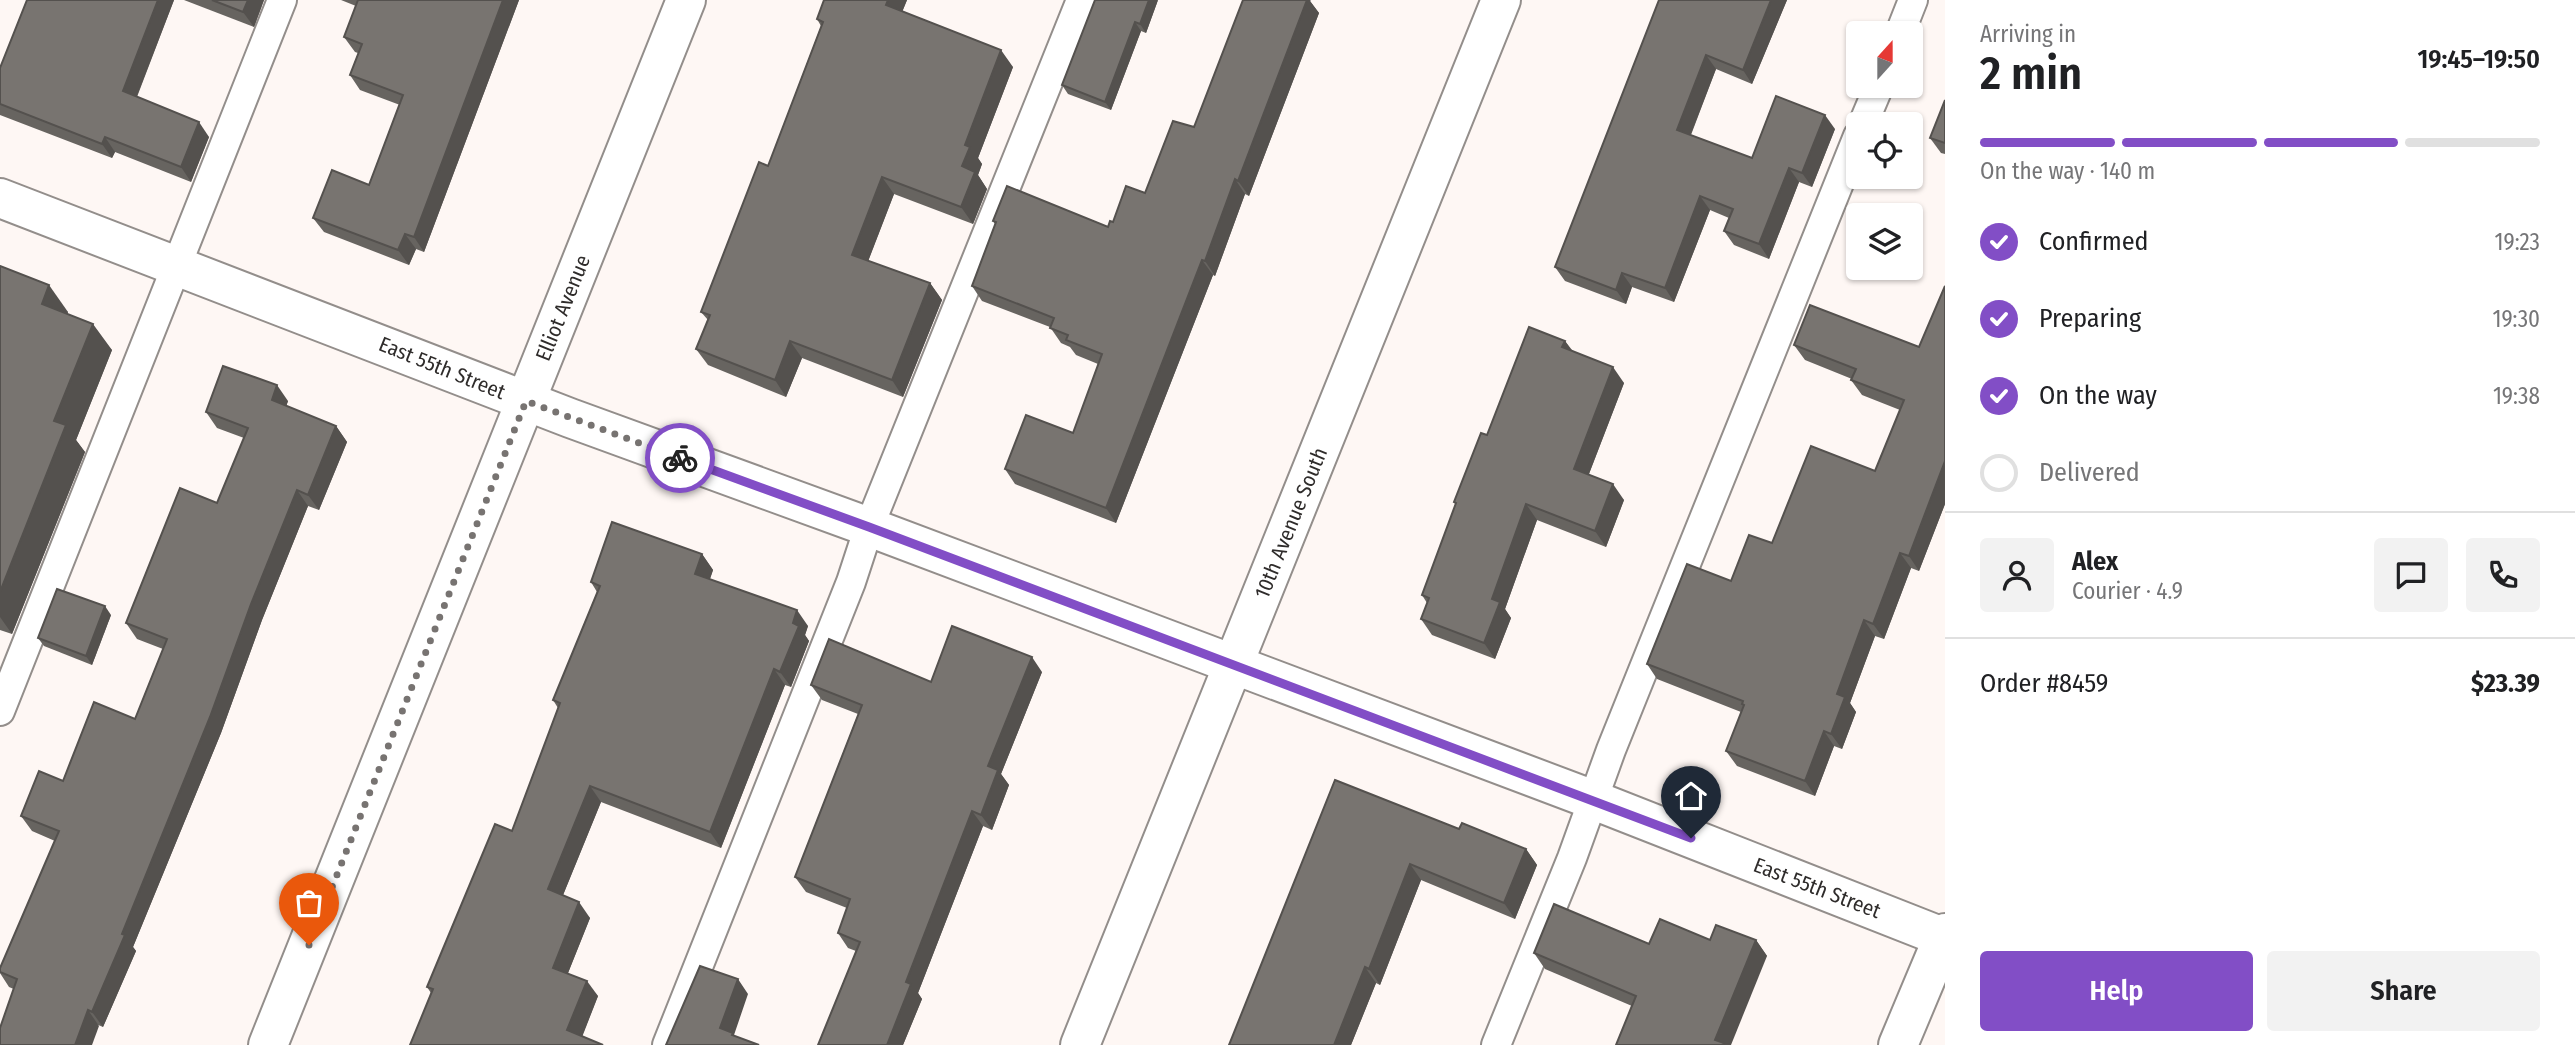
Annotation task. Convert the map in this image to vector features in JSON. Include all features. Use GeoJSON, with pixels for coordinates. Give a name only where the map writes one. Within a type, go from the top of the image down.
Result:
{"type":"FeatureCollection","features":[{"type":"Feature","properties":{"kind":"street","name":"Elliot Avenue"},"geometry":{"type":"LineString","coordinates":[[268,1045],[686,0]]}},
{"type":"Feature","properties":{"kind":"street","name":"10th Avenue South"},"geometry":{"type":"LineString","coordinates":[[1080,1045],[1501,0]]}},
{"type":"Feature","properties":{"kind":"street","name":"East 55th Street"},"geometry":{"type":"LineString","coordinates":[[0,198],[526,401],[1591,799],[1944,936]]}},
{"type":"Feature","properties":{"kind":"street"},"geometry":{"type":"LineString","coordinates":[[1898,1045],[1944,936]]}},
{"type":"Feature","properties":{"kind":"lane"},"geometry":{"type":"LineString","coordinates":[[0,711],[282,0]]}},
{"type":"Feature","properties":{"kind":"lane"},"geometry":{"type":"LineString","coordinates":[[667,1045],[851,582],[869,527],[1081,0]]}},
{"type":"Feature","properties":{"kind":"lane"},"geometry":{"type":"LineString","coordinates":[[1905,21],[1913,0]]}},
{"type":"Feature","properties":{"kind":"lane"},"geometry":{"type":"LineString","coordinates":[[1496,1045],[1572,858],[1591,799],[1846,166]]}},
{"type":"Feature","properties":{"kind":"building"},"geometry":{"type":"Polygon","coordinates":[[[27,0],[158,0],[123,91],[199,122],[181,167],[105,137],[102,144],[0,104],[0,68],[27,0]]]}},
{"type":"Feature","properties":{"kind":"building"},"geometry":{"type":"Polygon","coordinates":[[[212,0],[248,0],[243,12],[212,0]]]}},
{"type":"Feature","properties":{"kind":"building"},"geometry":{"type":"Polygon","coordinates":[[[358,0],[503,0],[414,237],[405,234],[398,250],[313,218],[332,170],[369,185],[403,95],[350,75],[362,44],[344,37],[358,0]]]}},
{"type":"Feature","properties":{"kind":"building"},"geometry":{"type":"Polygon","coordinates":[[[824,0],[888,0],[886,5],[1001,50],[965,145],[970,147],[962,166],[975,172],[961,207],[882,177],[852,255],[930,283],[892,380],[790,341],[775,380],[696,349],[710,315],[701,312],[759,162],[768,166],[823,22],[817,19],[824,0]]]}},
{"type":"Feature","properties":{"kind":"building"},"geometry":{"type":"Polygon","coordinates":[[[1095,0],[1149,0],[1140,24],[1135,22],[1105,102],[1062,85],[1095,0]]]}},
{"type":"Feature","properties":{"kind":"building"},"geometry":{"type":"Polygon","coordinates":[[[1243,0],[1307,0],[1238,181],[1235,179],[1205,261],[1202,260],[1106,508],[1005,469],[1026,415],[1073,433],[1102,354],[1066,340],[1068,335],[1050,328],[1054,318],[972,286],[1007,186],[1108,227],[1110,221],[1113,222],[1126,186],[1145,193],[1173,121],[1194,127],[1243,0]]]}},
{"type":"Feature","properties":{"kind":"building"},"geometry":{"type":"Polygon","coordinates":[[[1659,0],[1771,0],[1743,70],[1706,55],[1677,130],[1752,158],[1776,96],[1825,115],[1802,173],[1789,168],[1759,244],[1724,231],[1733,209],[1700,196],[1665,288],[1622,273],[1616,290],[1555,267],[1659,0]]]}},
{"type":"Feature","properties":{"kind":"building"},"geometry":{"type":"Polygon","coordinates":[[[1945,100],[1945,143],[1930,138],[1945,100]]]}},
{"type":"Feature","properties":{"kind":"building"},"geometry":{"type":"Polygon","coordinates":[[[0,266],[49,285],[42,304],[93,324],[54,421],[66,425],[0,592],[0,266]]]}},
{"type":"Feature","properties":{"kind":"building"},"geometry":{"type":"Polygon","coordinates":[[[1945,286],[1945,461],[1909,556],[1900,553],[1873,624],[1864,620],[1837,694],[1845,697],[1831,734],[1824,731],[1805,781],[1726,751],[1744,705],[1743,701],[1647,664],[1687,564],[1731,581],[1749,535],[1772,543],[1811,446],[1875,471],[1904,400],[1851,380],[1856,369],[1794,345],[1810,305],[1919,347],[1945,286]]]}},
{"type":"Feature","properties":{"kind":"building"},"geometry":{"type":"Polygon","coordinates":[[[1529,327],[1565,341],[1562,347],[1613,367],[1574,469],[1613,484],[1595,531],[1526,504],[1492,599],[1500,602],[1484,643],[1421,619],[1429,598],[1422,595],[1481,433],[1487,435],[1529,327]]]}},
{"type":"Feature","properties":{"kind":"building"},"geometry":{"type":"Polygon","coordinates":[[[223,366],[277,385],[272,400],[336,426],[308,495],[297,490],[251,604],[210,717],[122,934],[125,935],[92,1012],[88,1010],[75,1045],[0,1045],[0,1028],[17,979],[0,972],[0,968],[59,831],[21,816],[39,771],[63,781],[94,702],[135,719],[167,639],[126,623],[180,488],[217,503],[248,428],[206,412],[223,366]]]}},
{"type":"Feature","properties":{"kind":"building"},"geometry":{"type":"Polygon","coordinates":[[[612,522],[702,554],[695,574],[797,610],[793,623],[799,626],[780,672],[774,669],[710,832],[590,786],[548,889],[579,902],[553,968],[587,981],[567,1030],[603,1045],[410,1045],[433,989],[427,987],[495,824],[512,831],[560,703],[553,700],[600,586],[591,582],[612,522]]]}},
{"type":"Feature","properties":{"kind":"building"},"geometry":{"type":"Polygon","coordinates":[[[57,589],[105,606],[86,656],[38,638],[57,589]]]}},
{"type":"Feature","properties":{"kind":"building"},"geometry":{"type":"Polygon","coordinates":[[[952,626],[1032,657],[988,766],[998,770],[981,815],[972,811],[906,982],[911,984],[887,1045],[818,1045],[860,942],[838,933],[850,899],[795,877],[862,705],[811,685],[829,639],[931,682],[952,626]]]}},
{"type":"Feature","properties":{"kind":"building"},"geometry":{"type":"Polygon","coordinates":[[[1335,780],[1459,829],[1462,823],[1526,849],[1504,903],[1410,864],[1369,969],[1365,967],[1334,1045],[1229,1045],[1335,780]]]}},
{"type":"Feature","properties":{"kind":"building"},"geometry":{"type":"Polygon","coordinates":[[[1554,904],[1649,944],[1660,919],[1710,940],[1716,925],[1756,940],[1715,1040],[1724,1043],[1723,1045],[1616,1045],[1636,996],[1534,953],[1554,904]]]}},
{"type":"Feature","properties":{"kind":"building"},"geometry":{"type":"Polygon","coordinates":[[[700,966],[738,979],[720,1028],[759,1045],[666,1045],[700,966]]]}},
{"type":"Feature","properties":{"kind":"way so far"},"geometry":{"type":"LineString","coordinates":[[309,945],[526,401],[680,458]]}},
{"type":"Feature","properties":{"kind":"route"},"geometry":{"type":"LineString","coordinates":[[680,458],[1691,838]]}}]}
